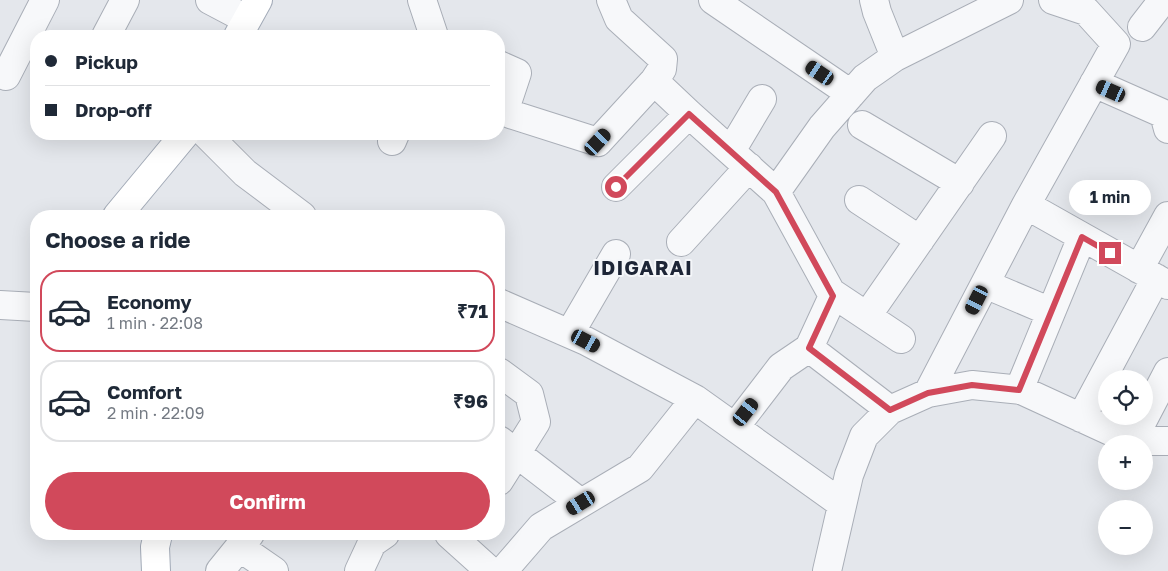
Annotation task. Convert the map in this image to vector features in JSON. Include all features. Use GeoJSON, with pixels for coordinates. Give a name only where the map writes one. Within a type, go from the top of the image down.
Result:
{"type":"FeatureCollection","features":[{"type":"Feature","properties":{"kind":"main road"},"geometry":{"type":"LineString","coordinates":[[122,210],[180,140]]}},
{"type":"Feature","properties":{"kind":"main road"},"geometry":{"type":"LineString","coordinates":[[156,571],[157,540]]}},
{"type":"Feature","properties":{"kind":"street"},"geometry":{"type":"LineString","coordinates":[[6,76],[45,0]]}},
{"type":"Feature","properties":{"kind":"street"},"geometry":{"type":"LineString","coordinates":[[109,30],[125,0]]}},
{"type":"Feature","properties":{"kind":"street"},"geometry":{"type":"LineString","coordinates":[[210,0],[247,18]]}},
{"type":"Feature","properties":{"kind":"street"},"geometry":{"type":"LineString","coordinates":[[422,0],[432,30]]}},
{"type":"Feature","properties":{"kind":"street"},"geometry":{"type":"LineString","coordinates":[[505,110],[510,114],[598,142],[654,81],[662,69],[663,59],[619,19],[611,0]]}},
{"type":"Feature","properties":{"kind":"street"},"geometry":{"type":"LineString","coordinates":[[713,0],[851,94]]}},
{"type":"Feature","properties":{"kind":"street"},"geometry":{"type":"LineString","coordinates":[[874,0],[895,57]]}},
{"type":"Feature","properties":{"kind":"street"},"geometry":{"type":"LineString","coordinates":[[928,393],[1026,205],[1116,44],[1090,5],[1053,0]]}},
{"type":"Feature","properties":{"kind":"street"},"geometry":{"type":"LineString","coordinates":[[1142,27],[1163,0]]}},
{"type":"Feature","properties":{"kind":"street"},"geometry":{"type":"LineString","coordinates":[[776,192],[822,127],[865,78],[895,57],[1005,1]]}},
{"type":"Feature","properties":{"kind":"street"},"geometry":{"type":"LineString","coordinates":[[505,68],[517,73],[505,106]]}},
{"type":"Feature","properties":{"kind":"street"},"geometry":{"type":"LineString","coordinates":[[654,81],[776,192],[832,293],[901,338]]}},
{"type":"Feature","properties":{"kind":"street"},"geometry":{"type":"LineString","coordinates":[[1094,83],[1167,117]]}},
{"type":"Feature","properties":{"kind":"street"},"geometry":{"type":"LineString","coordinates":[[681,242],[740,159],[762,98]]}},
{"type":"Feature","properties":{"kind":"street"},"geometry":{"type":"LineString","coordinates":[[616,187],[689,114]]}},
{"type":"Feature","properties":{"kind":"street"},"geometry":{"type":"LineString","coordinates":[[862,125],[960,183]]}},
{"type":"Feature","properties":{"kind":"street"},"geometry":{"type":"LineString","coordinates":[[867,316],[992,136]]}},
{"type":"Feature","properties":{"kind":"street"},"geometry":{"type":"LineString","coordinates":[[212,140],[245,173],[293,210]]}},
{"type":"Feature","properties":{"kind":"street"},"geometry":{"type":"LineString","coordinates":[[859,200],[920,240]]}},
{"type":"Feature","properties":{"kind":"street"},"geometry":{"type":"LineString","coordinates":[[1026,205],[1154,278]]}},
{"type":"Feature","properties":{"kind":"street"},"geometry":{"type":"LineString","coordinates":[[1081,418],[1154,278],[1168,216]]}},
{"type":"Feature","properties":{"kind":"street"},"geometry":{"type":"LineString","coordinates":[[1019,390],[1082,237]]}},
{"type":"Feature","properties":{"kind":"street"},"geometry":{"type":"LineString","coordinates":[[570,334],[616,254]]}},
{"type":"Feature","properties":{"kind":"street"},"geometry":{"type":"LineString","coordinates":[[985,284],[1051,312]]}},
{"type":"Feature","properties":{"kind":"street"},"geometry":{"type":"LineString","coordinates":[[735,427],[781,367],[809,348],[833,296],[832,293]]}},
{"type":"Feature","properties":{"kind":"street"},"geometry":{"type":"LineString","coordinates":[[0,305],[30,307]]}},
{"type":"Feature","properties":{"kind":"street"},"geometry":{"type":"LineString","coordinates":[[505,305],[570,334],[695,398],[842,504]]}},
{"type":"Feature","properties":{"kind":"street"},"geometry":{"type":"LineString","coordinates":[[809,348],[890,410]]}},
{"type":"Feature","properties":{"kind":"street"},"geometry":{"type":"LineString","coordinates":[[1135,435],[1168,372]]}},
{"type":"Feature","properties":{"kind":"street"},"geometry":{"type":"LineString","coordinates":[[505,376],[529,394],[536,422],[507,446],[581,503]]}},
{"type":"Feature","properties":{"kind":"street"},"geometry":{"type":"LineString","coordinates":[[827,571],[849,475],[864,436],[890,410],[928,393],[972,385],[1019,390],[1119,435]]}},
{"type":"Feature","properties":{"kind":"street"},"geometry":{"type":"LineString","coordinates":[[503,571],[541,527],[640,468],[695,398]]}},
{"type":"Feature","properties":{"kind":"street"},"geometry":{"type":"LineString","coordinates":[[1153,441],[1168,441]]}},
{"type":"Feature","properties":{"kind":"street"},"geometry":{"type":"LineString","coordinates":[[220,571],[245,540],[274,571]]}},
{"type":"Feature","properties":{"kind":"street"},"geometry":{"type":"LineString","coordinates":[[359,571],[372,543],[376,540]]}},
{"type":"Feature","properties":{"kind":"street"},"geometry":{"type":"LineString","coordinates":[[455,540],[490,571]]}},
{"type":"Feature","properties":{"kind":"district","name":"IDIGARAI"},"geometry":{"type":"Point","coordinates":[643,267]}},
{"type":"Feature","properties":{"kind":"route"},"geometry":{"type":"LineString","coordinates":[[616,187],[689,114],[776,192],[833,296],[809,348],[890,410],[928,393],[972,385],[1019,390],[1082,237],[1110,253]]}}]}
